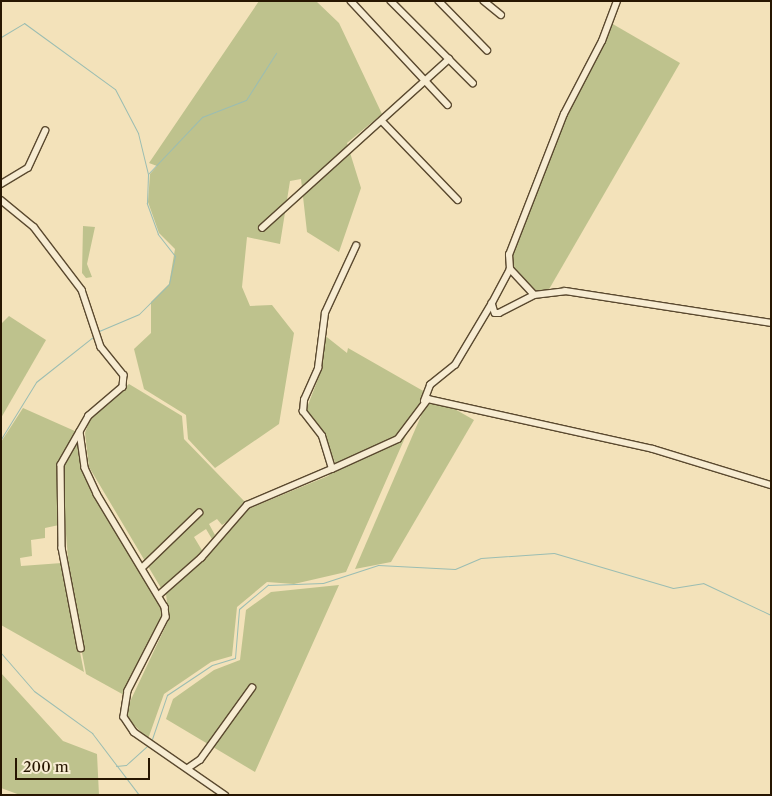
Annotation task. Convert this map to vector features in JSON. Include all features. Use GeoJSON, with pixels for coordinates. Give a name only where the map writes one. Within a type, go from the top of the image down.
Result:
{"type":"FeatureCollection","features":[{"type":"Feature","properties":{"kind":"street"},"geometry":{"type":"LineString","coordinates":[[351,1],[429,80],[448,104]]}},
{"type":"Feature","properties":{"kind":"street"},"geometry":{"type":"LineString","coordinates":[[391,1],[473,83]]}},
{"type":"Feature","properties":{"kind":"street"},"geometry":{"type":"LineString","coordinates":[[439,1],[487,50]]}},
{"type":"Feature","properties":{"kind":"street"},"geometry":{"type":"LineString","coordinates":[[484,1],[501,15]]}},
{"type":"Feature","properties":{"kind":"street"},"geometry":{"type":"LineString","coordinates":[[160,594],[209,550],[246,505],[398,439],[424,401],[430,385],[455,365],[510,269],[512,244],[564,114],[602,42],[617,1]]}},
{"type":"Feature","properties":{"kind":"street"},"geometry":{"type":"LineString","coordinates":[[262,228],[383,122],[449,59]]}},
{"type":"Feature","properties":{"kind":"street"},"geometry":{"type":"LineString","coordinates":[[383,122],[458,200]]}},
{"type":"Feature","properties":{"kind":"street"},"geometry":{"type":"LineString","coordinates":[[1,184],[28,168],[44,131]]}},
{"type":"Feature","properties":{"kind":"street"},"geometry":{"type":"LineString","coordinates":[[1,200],[34,227],[82,290],[103,350],[120,366],[124,384],[95,409],[66,452],[59,485],[64,557],[81,648]]}},
{"type":"Feature","properties":{"kind":"street"},"geometry":{"type":"LineString","coordinates":[[332,469],[322,436],[303,412],[304,400],[318,368],[325,314],[356,246]]}},
{"type":"Feature","properties":{"kind":"street"},"geometry":{"type":"LineString","coordinates":[[510,269],[534,295]]}},
{"type":"Feature","properties":{"kind":"street"},"geometry":{"type":"LineString","coordinates":[[492,303],[499,313],[534,295],[565,291],[771,323]]}},
{"type":"Feature","properties":{"kind":"street"},"geometry":{"type":"LineString","coordinates":[[424,401],[653,450],[771,485]]}},
{"type":"Feature","properties":{"kind":"street"},"geometry":{"type":"LineString","coordinates":[[80,432],[85,468],[160,594],[166,617],[132,679],[124,717],[134,732],[225,795]]}},
{"type":"Feature","properties":{"kind":"street"},"geometry":{"type":"LineString","coordinates":[[143,567],[199,513]]}},
{"type":"Feature","properties":{"kind":"street"},"geometry":{"type":"LineString","coordinates":[[188,768],[200,760],[252,688]]}},
{"type":"Feature","properties":{"kind":"green space"},"geometry":{"type":"Polygon","coordinates":[[[259,1],[316,1],[339,23],[382,114],[347,143],[361,188],[339,252],[307,232],[301,179],[290,181],[280,244],[247,237],[242,287],[250,306],[272,305],[294,333],[279,424],[215,468],[188,439],[186,415],[144,389],[134,349],[151,333],[151,302],[169,284],[175,249],[159,233],[148,202],[150,174],[157,166],[149,163],[259,1]]]}},
{"type":"Feature","properties":{"kind":"green space"},"geometry":{"type":"Polygon","coordinates":[[[611,23],[680,63],[548,291],[535,293],[513,270],[512,253],[566,115],[611,23]]]}},
{"type":"Feature","properties":{"kind":"green space"},"geometry":{"type":"Polygon","coordinates":[[[83,226],[95,227],[87,264],[92,277],[86,278],[82,273],[83,226]]]}},
{"type":"Feature","properties":{"kind":"green space"},"geometry":{"type":"Polygon","coordinates":[[[9,316],[46,340],[1,418],[1,324],[9,316]]]}},
{"type":"Feature","properties":{"kind":"green space"},"geometry":{"type":"Polygon","coordinates":[[[323,334],[347,353],[348,348],[425,392],[346,572],[294,584],[267,582],[237,607],[232,656],[211,662],[164,694],[148,739],[128,719],[127,708],[169,619],[166,594],[211,552],[248,509],[328,476],[337,468],[325,436],[306,410],[320,374],[323,334]]]}},
{"type":"Feature","properties":{"kind":"green space"},"geometry":{"type":"Polygon","coordinates":[[[129,384],[182,416],[184,439],[245,502],[233,518],[222,525],[217,519],[209,524],[215,535],[212,539],[206,529],[194,537],[203,552],[161,588],[89,467],[85,433],[90,419],[129,384]]]}},
{"type":"Feature","properties":{"kind":"green space"},"geometry":{"type":"Polygon","coordinates":[[[430,395],[474,420],[391,562],[355,569],[430,395]]]}},
{"type":"Feature","properties":{"kind":"green space"},"geometry":{"type":"Polygon","coordinates":[[[23,408],[77,432],[59,466],[59,525],[45,528],[45,538],[31,540],[32,556],[20,558],[21,566],[62,563],[84,672],[1,625],[1,442],[23,408]]]}},
{"type":"Feature","properties":{"kind":"green space"},"geometry":{"type":"Polygon","coordinates":[[[78,436],[82,464],[163,607],[164,617],[124,695],[86,674],[71,595],[62,485],[64,465],[78,436]]]}},
{"type":"Feature","properties":{"kind":"green space"},"geometry":{"type":"Polygon","coordinates":[[[339,585],[255,772],[166,719],[173,699],[214,670],[240,660],[246,610],[271,592],[339,585]]]}},
{"type":"Feature","properties":{"kind":"green space"},"geometry":{"type":"Polygon","coordinates":[[[1,673],[63,741],[97,754],[99,795],[20,795],[1,788],[1,673]]]}},
{"type":"Feature","properties":{"kind":"waterway"},"geometry":{"type":"LineString","coordinates":[[1,37],[24,23],[115,89],[138,133],[148,174],[202,117],[246,100],[276,53]]}},
{"type":"Feature","properties":{"kind":"waterway"},"geometry":{"type":"LineString","coordinates":[[99,331],[139,314],[169,284],[175,256],[158,234],[147,203],[148,174]]}},
{"type":"Feature","properties":{"kind":"waterway"},"geometry":{"type":"LineString","coordinates":[[1,439],[36,382],[94,336]]}},
{"type":"Feature","properties":{"kind":"waterway"},"geometry":{"type":"LineString","coordinates":[[151,742],[167,695],[212,665],[235,658],[239,609],[268,585],[323,583],[378,565],[455,569],[481,558],[554,553],[673,588],[703,583],[771,615]]}},
{"type":"Feature","properties":{"kind":"waterway"},"geometry":{"type":"LineString","coordinates":[[1,653],[34,691],[92,733],[139,795]]}},
{"type":"Feature","properties":{"kind":"waterway"},"geometry":{"type":"LineString","coordinates":[[116,766],[126,765],[148,745]]}}]}
